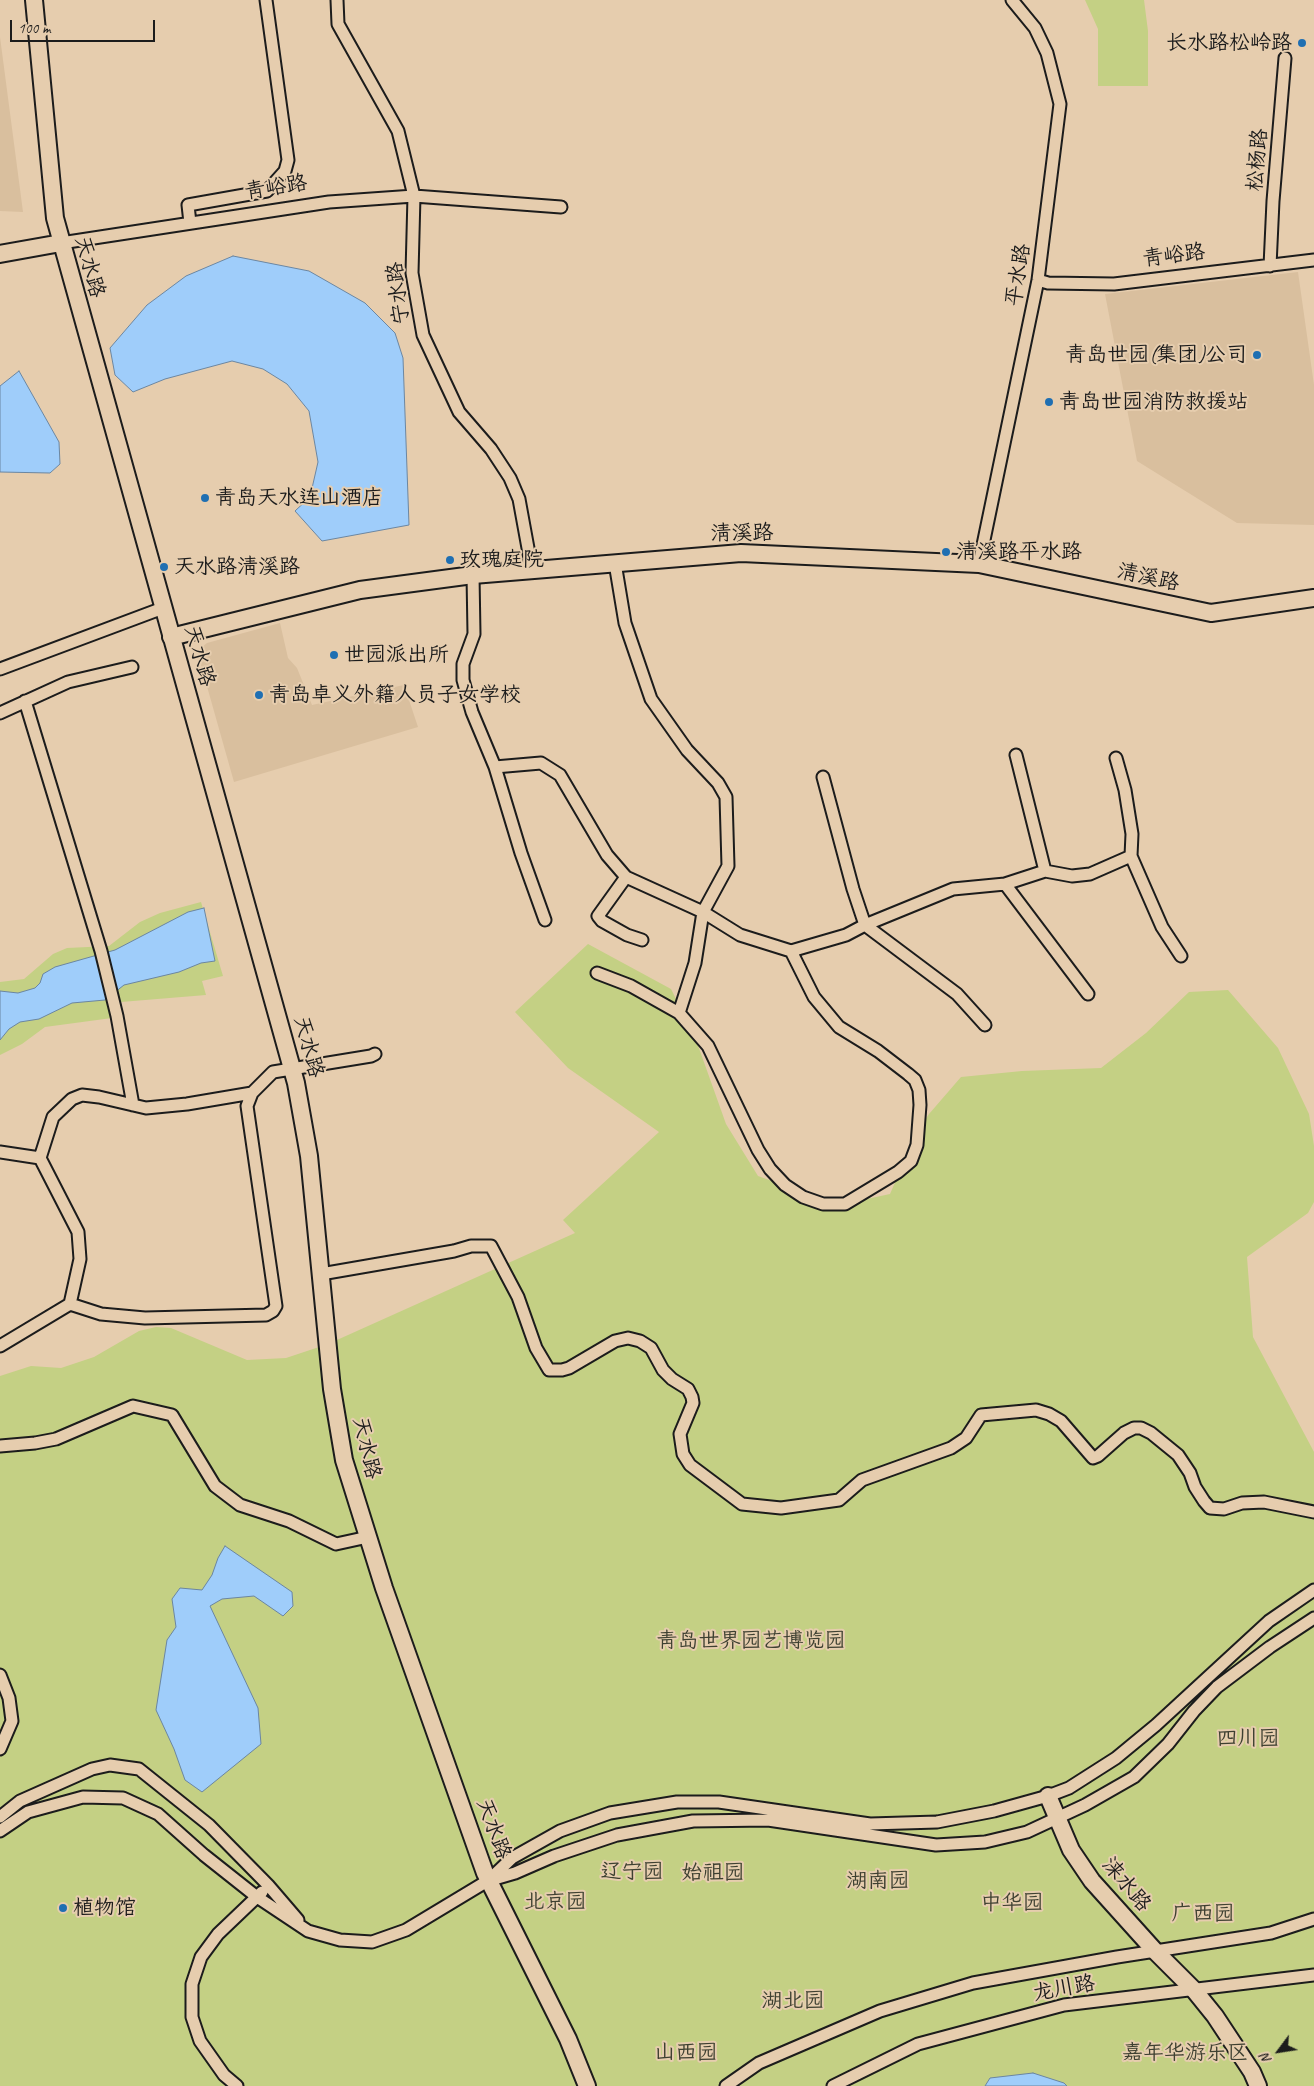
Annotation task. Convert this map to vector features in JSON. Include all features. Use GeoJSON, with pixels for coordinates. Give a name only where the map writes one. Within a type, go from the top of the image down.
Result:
{"type":"FeatureCollection","features":[{"type":"Feature","properties":{"kind":"street","name":"天水路"},"geometry":{"type":"LineString","coordinates":[[34,0],[55,218],[61,244],[292,1068],[309,1156],[332,1389],[344,1460],[384,1588],[489,1880],[568,2039],[587,2086]]}},
{"type":"Feature","properties":{"kind":"street"},"geometry":{"type":"LineString","coordinates":[[190,223],[188,205],[267,191],[286,171],[288,160],[266,0]]}},
{"type":"Feature","properties":{"kind":"street","name":"宁水路"},"geometry":{"type":"LineString","coordinates":[[337,0],[338,24],[398,131],[414,196],[412,273],[423,336],[459,412],[491,449],[510,478],[519,499],[532,570]]}},
{"type":"Feature","properties":{"kind":"street","name":"平水路"},"geometry":{"type":"LineString","coordinates":[[979,564],[1038,280],[1060,104],[1047,53],[1035,28],[1012,0]]}},
{"type":"Feature","properties":{"kind":"street","name":"松杨路"},"geometry":{"type":"LineString","coordinates":[[1270,266],[1273,201],[1285,58]]}},
{"type":"Feature","properties":{"kind":"street","name":"青峪路"},"geometry":{"type":"LineString","coordinates":[[0,254],[329,202],[414,196],[561,207]]}},
{"type":"Feature","properties":{"kind":"street","name":"青峪路"},"geometry":{"type":"LineString","coordinates":[[1038,280],[1048,283],[1114,284],[1314,260]]}},
{"type":"Feature","properties":{"kind":"street","name":"清溪路"},"geometry":{"type":"LineString","coordinates":[[171,636],[360,590],[473,575],[741,553],[979,564],[1211,613],[1314,598]]}},
{"type":"Feature","properties":{"kind":"street"},"geometry":{"type":"LineString","coordinates":[[615,563],[625,623],[651,700],[687,750],[718,783],[726,796],[728,866],[703,912],[695,963],[679,1013]]}},
{"type":"Feature","properties":{"kind":"street"},"geometry":{"type":"LineString","coordinates":[[473,575],[474,634],[463,664],[463,680],[472,712],[495,767],[521,853],[545,920]]}},
{"type":"Feature","properties":{"kind":"street"},"geometry":{"type":"LineString","coordinates":[[0,669],[163,608]]}},
{"type":"Feature","properties":{"kind":"street"},"geometry":{"type":"LineString","coordinates":[[0,713],[68,682],[132,667]]}},
{"type":"Feature","properties":{"kind":"street"},"geometry":{"type":"LineString","coordinates":[[25,700],[101,952],[117,1016],[133,1105]]}},
{"type":"Feature","properties":{"kind":"street"},"geometry":{"type":"LineString","coordinates":[[1016,755],[1045,871]]}},
{"type":"Feature","properties":{"kind":"street"},"geometry":{"type":"LineString","coordinates":[[1116,758],[1125,790],[1130,825],[1131,856],[1162,927],[1181,956]]}},
{"type":"Feature","properties":{"kind":"street"},"geometry":{"type":"LineString","coordinates":[[495,767],[541,763],[560,776],[607,855],[626,877],[703,912],[740,935],[791,951],[846,936],[865,925],[953,889],[1005,884],[1045,871],[1072,876],[1090,874],[1131,856]]}},
{"type":"Feature","properties":{"kind":"street"},"geometry":{"type":"LineString","coordinates":[[823,777],[853,890],[865,925],[957,994],[985,1025]]}},
{"type":"Feature","properties":{"kind":"street"},"geometry":{"type":"LineString","coordinates":[[626,877],[598,916],[610,926],[642,940]]}},
{"type":"Feature","properties":{"kind":"street"},"geometry":{"type":"LineString","coordinates":[[1005,884],[1088,994]]}},
{"type":"Feature","properties":{"kind":"street"},"geometry":{"type":"LineString","coordinates":[[597,973],[630,986],[679,1013],[708,1046],[758,1150],[770,1169],[785,1185],[803,1197],[823,1204],[845,1204],[898,1172],[910,1161],[917,1145],[920,1105],[919,1090],[915,1080],[908,1074],[878,1051],[839,1027],[814,997],[791,951]]}},
{"type":"Feature","properties":{"kind":"street"},"geometry":{"type":"LineString","coordinates":[[70,1304],[102,1314],[145,1318],[266,1315],[273,1311],[276,1306],[247,1106],[252,1093],[273,1072],[374,1054]]}},
{"type":"Feature","properties":{"kind":"street"},"geometry":{"type":"LineString","coordinates":[[0,1346],[70,1304],[80,1259],[78,1232],[40,1158],[53,1117],[72,1099],[82,1095],[146,1108],[187,1104],[252,1093]]}},
{"type":"Feature","properties":{"kind":"street"},"geometry":{"type":"LineString","coordinates":[[0,1152],[40,1158]]}},
{"type":"Feature","properties":{"kind":"street"},"geometry":{"type":"LineString","coordinates":[[321,1274],[454,1251],[471,1246],[491,1246],[518,1297],[536,1348],[549,1370],[569,1368],[615,1340],[628,1338],[640,1341],[650,1348],[664,1370],[672,1379],[688,1389],[692,1397],[693,1403],[680,1434],[683,1454],[690,1465],[742,1504],[781,1508],[839,1500],[862,1480],[951,1448],[966,1438],[981,1415],[1036,1410],[1049,1414],[1061,1421],[1092,1458],[1098,1456],[1124,1433],[1134,1428],[1141,1428],[1151,1433],[1178,1455],[1190,1472],[1204,1502],[1210,1508],[1224,1509],[1242,1503],[1264,1502],[1314,1512]]}},
{"type":"Feature","properties":{"kind":"street"},"geometry":{"type":"LineString","coordinates":[[0,1446],[35,1443],[56,1438],[133,1406],[172,1415],[215,1486],[240,1505],[289,1521],[336,1544],[368,1537]]}},
{"type":"Feature","properties":{"kind":"street"},"geometry":{"type":"LineString","coordinates":[[0,1831],[28,1812],[83,1797],[123,1798],[158,1814],[204,1855],[257,1897],[308,1931],[340,1940],[372,1942],[406,1930],[489,1880],[512,1858],[560,1831],[610,1813],[676,1802],[719,1802],[870,1824],[937,1822],[994,1811],[1048,1796],[1069,1788],[1116,1758],[1269,1622],[1314,1590]]}},
{"type":"Feature","properties":{"kind":"street"},"geometry":{"type":"LineString","coordinates":[[489,1880],[515,1874],[554,1856],[617,1834],[694,1821],[768,1820],[936,1845],[985,1842],[1027,1832],[1058,1819],[1134,1777],[1168,1744],[1194,1711],[1218,1687],[1270,1647],[1314,1618]]}},
{"type":"Feature","properties":{"kind":"street"},"geometry":{"type":"LineString","coordinates":[[0,1675],[9,1698],[12,1721],[0,1749]]}},
{"type":"Feature","properties":{"kind":"street"},"geometry":{"type":"LineString","coordinates":[[0,1817],[20,1801],[92,1769],[110,1765],[139,1769],[209,1825],[268,1885],[308,1931]]}},
{"type":"Feature","properties":{"kind":"street","name":"涞水路"},"geometry":{"type":"LineString","coordinates":[[1048,1796],[1071,1850],[1092,1881],[1155,1951],[1194,1990],[1215,2016],[1252,2072],[1258,2086]]}},
{"type":"Feature","properties":{"kind":"street"},"geometry":{"type":"LineString","coordinates":[[237,2086],[224,2075],[200,2041],[192,2017],[192,1984],[201,1957],[218,1934],[268,1885]]}},
{"type":"Feature","properties":{"kind":"street"},"geometry":{"type":"LineString","coordinates":[[726,2086],[759,2063],[880,2011],[973,1983],[1271,1933],[1314,1919]]}},
{"type":"Feature","properties":{"kind":"street","name":"龙川路"},"geometry":{"type":"LineString","coordinates":[[833,2086],[918,2044],[1064,2005],[1314,1975]]}},
{"type":"Feature","properties":{"kind":"shaded area"},"geometry":{"type":"Polygon","coordinates":[[[0,37],[23,212],[0,211],[0,37]]]}},
{"type":"Feature","properties":{"kind":"shaded area"},"geometry":{"type":"Polygon","coordinates":[[[1298,272],[1314,385],[1314,525],[1237,523],[1137,461],[1105,294],[1298,272]]]}},
{"type":"Feature","properties":{"kind":"shaded area","name":"青岛卓义外籍人员子女学校"},"geometry":{"type":"Polygon","coordinates":[[[280,623],[288,658],[297,668],[312,705],[404,685],[418,727],[234,782],[197,651],[207,643],[280,623]]]}},
{"type":"Feature","properties":{"kind":"green space"},"geometry":{"type":"Polygon","coordinates":[[[1085,0],[1144,0],[1148,31],[1148,86],[1098,86],[1098,29],[1085,0]]]}},
{"type":"Feature","properties":{"kind":"green space"},"geometry":{"type":"Polygon","coordinates":[[[201,902],[223,976],[202,981],[206,995],[121,1002],[112,1018],[45,1027],[22,1044],[0,1055],[0,982],[24,979],[53,954],[67,948],[109,946],[140,922],[160,913],[201,902]]]}},
{"type":"Feature","properties":{"kind":"green space","name":"青岛世界园艺博览园"},"geometry":{"type":"Polygon","coordinates":[[[588,944],[671,989],[695,1037],[726,1124],[758,1176],[839,1205],[890,1194],[917,1132],[929,1114],[961,1077],[1022,1071],[1101,1068],[1146,1033],[1189,992],[1228,990],[1278,1048],[1309,1114],[1314,1146],[1314,1202],[1308,1213],[1247,1257],[1253,1337],[1314,1452],[1314,2086],[0,2086],[0,1376],[31,1366],[61,1368],[94,1357],[139,1331],[156,1327],[171,1328],[247,1360],[286,1358],[328,1344],[575,1233],[563,1220],[659,1132],[568,1068],[515,1012],[588,944]]]}},
{"type":"Feature","properties":{"kind":"water"},"geometry":{"type":"Polygon","coordinates":[[[233,256],[309,271],[365,303],[395,333],[403,358],[409,525],[322,541],[295,511],[310,497],[318,462],[309,411],[287,384],[263,369],[232,361],[165,379],[133,392],[115,375],[110,348],[147,305],[186,276],[233,256]]]}},
{"type":"Feature","properties":{"kind":"water"},"geometry":{"type":"Polygon","coordinates":[[[19,371],[59,442],[60,464],[50,473],[0,472],[0,386],[19,371]]]}},
{"type":"Feature","properties":{"kind":"water"},"geometry":{"type":"Polygon","coordinates":[[[204,908],[215,961],[201,963],[179,972],[124,985],[105,1000],[72,1003],[39,1019],[20,1022],[9,1029],[0,1040],[0,991],[18,993],[35,988],[40,983],[43,974],[55,967],[115,950],[188,912],[204,908]]]}},
{"type":"Feature","properties":{"kind":"water"},"geometry":{"type":"Polygon","coordinates":[[[225,1546],[292,1592],[293,1606],[283,1616],[254,1596],[222,1599],[210,1606],[258,1708],[261,1744],[202,1792],[185,1780],[174,1749],[156,1710],[167,1640],[176,1627],[172,1599],[180,1588],[202,1590],[212,1575],[225,1546]]]}},
{"type":"Feature","properties":{"kind":"water"},"geometry":{"type":"Polygon","coordinates":[[[1033,2073],[1064,2083],[1067,2086],[985,2086],[990,2078],[1033,2073]]]}},
{"type":"Feature","properties":{"kind":"place","name":"长水路松岭路"},"geometry":{"type":"Point","coordinates":[1302,43]}},
{"type":"Feature","properties":{"kind":"place","name":"青岛世园(集团)公司"},"geometry":{"type":"Point","coordinates":[1257,355]}},
{"type":"Feature","properties":{"kind":"place","name":"青岛世园消防救援站"},"geometry":{"type":"Point","coordinates":[1049,402]}},
{"type":"Feature","properties":{"kind":"place","name":"青岛天水连山酒店"},"geometry":{"type":"Point","coordinates":[205,498]}},
{"type":"Feature","properties":{"kind":"place","name":"清溪路平水路"},"geometry":{"type":"Point","coordinates":[946,552]}},
{"type":"Feature","properties":{"kind":"place","name":"玫瑰庭院"},"geometry":{"type":"Point","coordinates":[450,560]}},
{"type":"Feature","properties":{"kind":"place","name":"天水路清溪路"},"geometry":{"type":"Point","coordinates":[164,567]}},
{"type":"Feature","properties":{"kind":"place","name":"世园派出所"},"geometry":{"type":"Point","coordinates":[334,655]}},
{"type":"Feature","properties":{"kind":"place","name":"青岛卓义外籍人员子女学校"},"geometry":{"type":"Point","coordinates":[259,695]}},
{"type":"Feature","properties":{"kind":"place","name":"植物馆"},"geometry":{"type":"Point","coordinates":[63,1908]}},
{"type":"Feature","properties":{"kind":"park label","name":"四川园"},"geometry":{"type":"Point","coordinates":[1248,1739]}},
{"type":"Feature","properties":{"kind":"park label","name":"辽宁园"},"geometry":{"type":"Point","coordinates":[632,1872]}},
{"type":"Feature","properties":{"kind":"park label","name":"始祖园"},"geometry":{"type":"Point","coordinates":[713,1873]}},
{"type":"Feature","properties":{"kind":"park label","name":"湖南园"},"geometry":{"type":"Point","coordinates":[878,1881]}},
{"type":"Feature","properties":{"kind":"park label","name":"北京园"},"geometry":{"type":"Point","coordinates":[555,1902]}},
{"type":"Feature","properties":{"kind":"park label","name":"中华园"},"geometry":{"type":"Point","coordinates":[1012,1903]}},
{"type":"Feature","properties":{"kind":"park label","name":"广西园"},"geometry":{"type":"Point","coordinates":[1203,1914]}},
{"type":"Feature","properties":{"kind":"park label","name":"湖北园"},"geometry":{"type":"Point","coordinates":[793,2001]}},
{"type":"Feature","properties":{"kind":"park label","name":"山西园"},"geometry":{"type":"Point","coordinates":[686,2053]}},
{"type":"Feature","properties":{"kind":"park label","name":"嘉年华游乐区"},"geometry":{"type":"Point","coordinates":[1185,2053]}}]}
